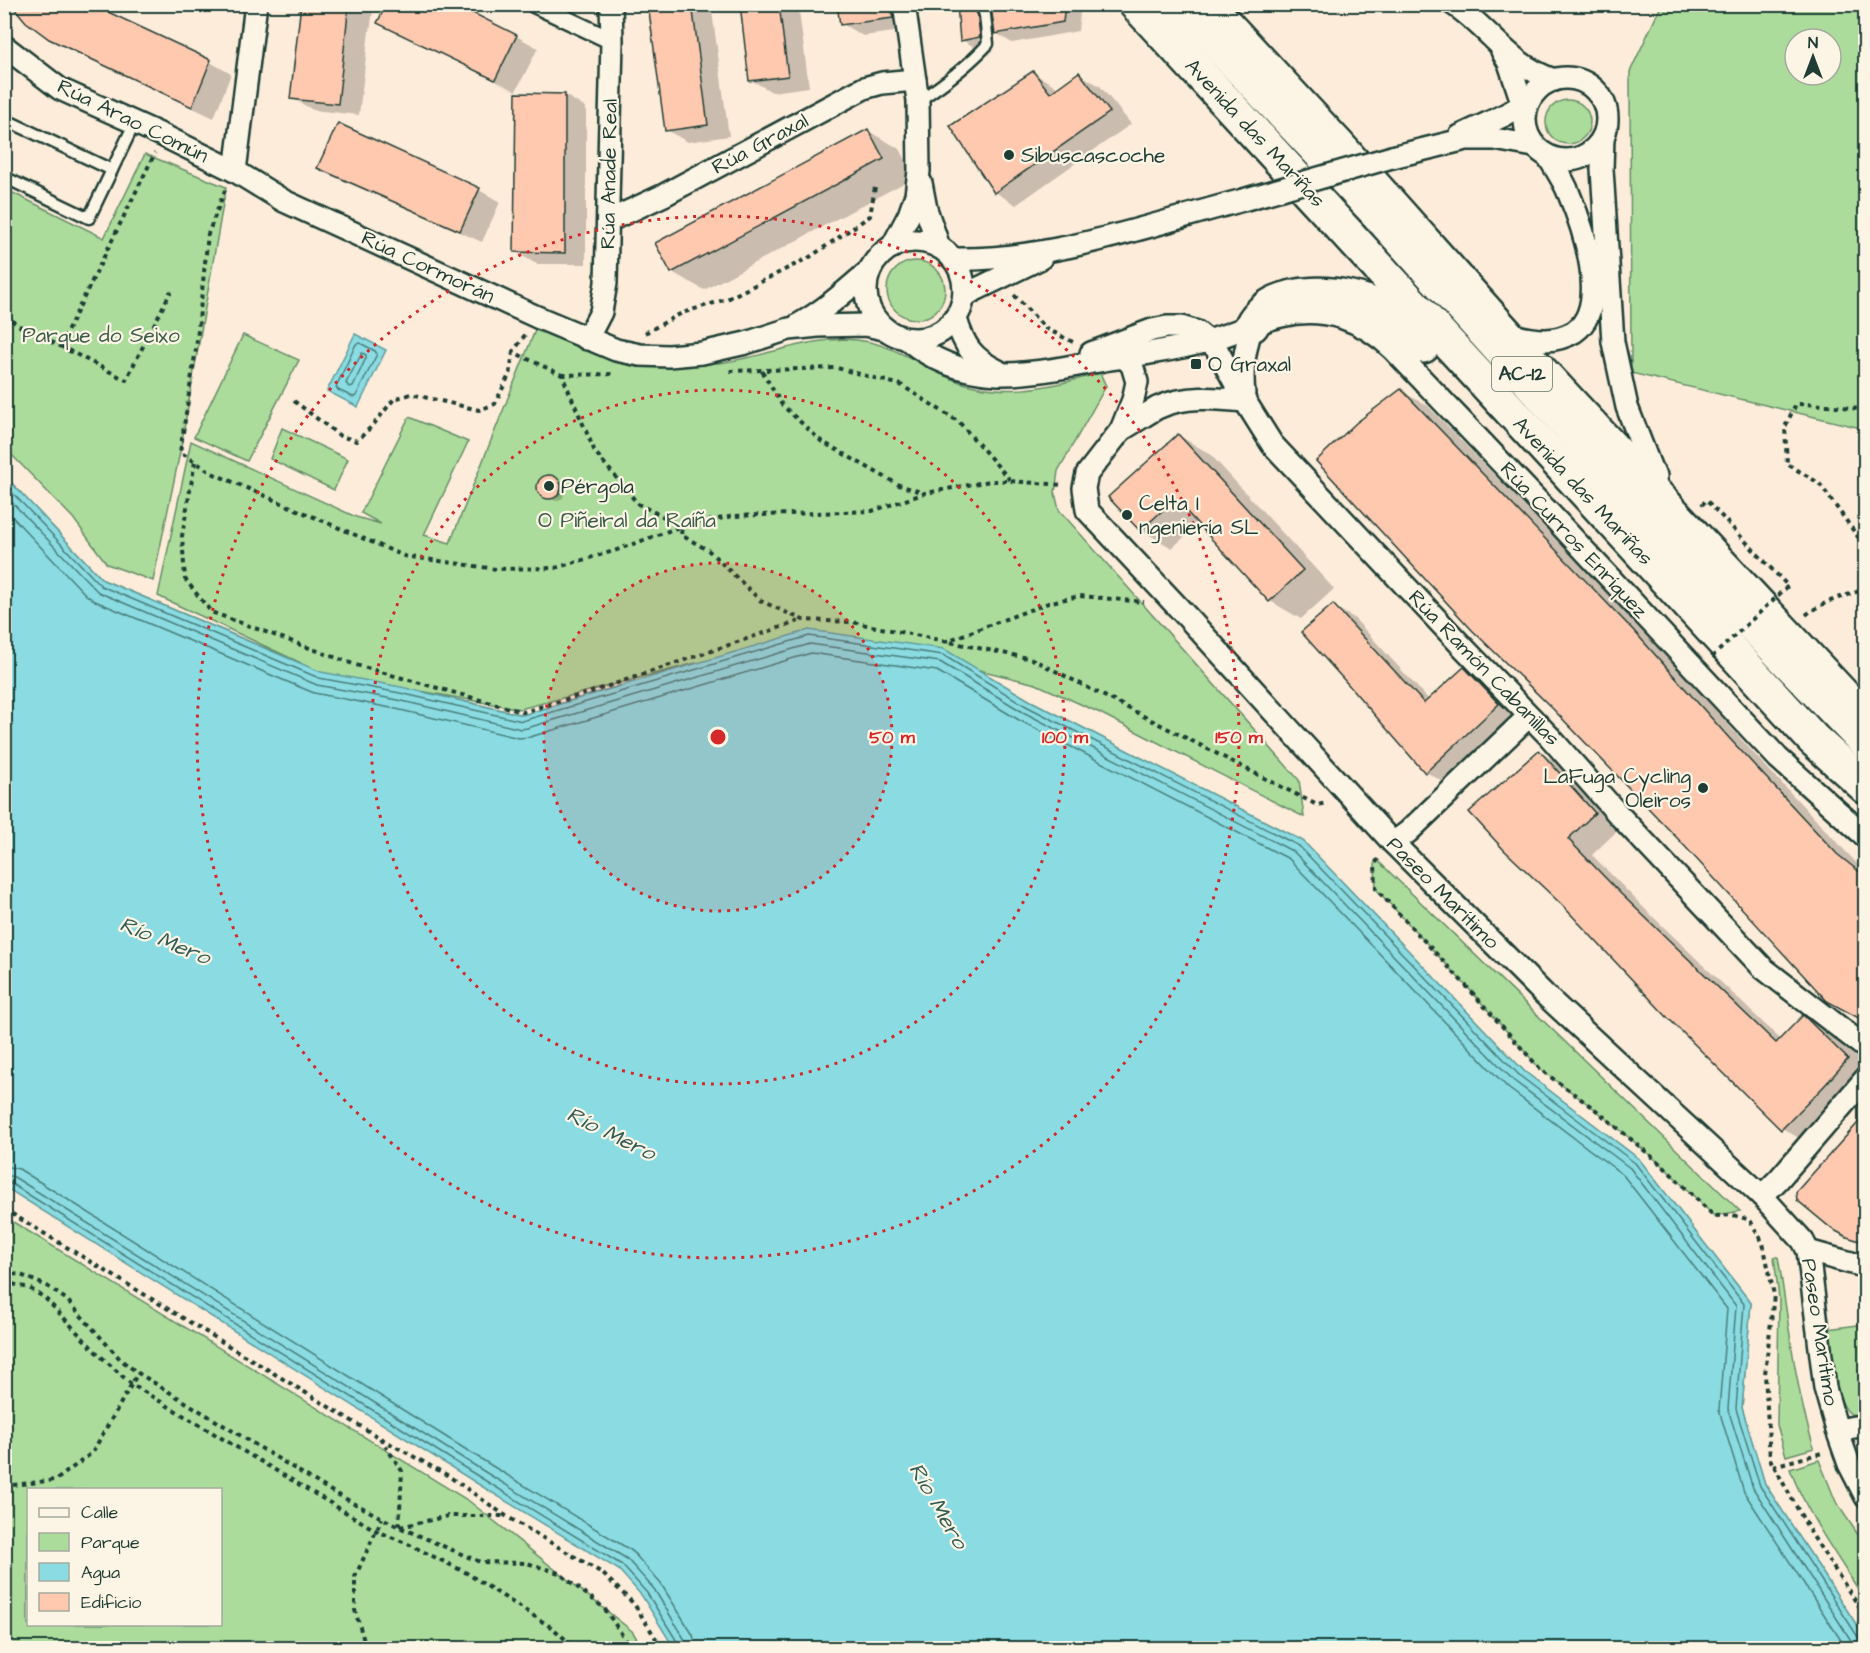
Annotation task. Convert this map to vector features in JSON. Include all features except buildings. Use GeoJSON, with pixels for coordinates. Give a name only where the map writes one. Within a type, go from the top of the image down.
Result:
{"type":"FeatureCollection","features":[{"type":"Feature","properties":{"kind":"highway","name":"Avenida das Mariñas"},"geometry":{"type":"LineString","coordinates":[[1136,4],[1813,739],[1866,787]]}},
{"type":"Feature","properties":{"kind":"highway","name":"Avenida das Mariñas"},"geometry":{"type":"LineString","coordinates":[[1179,4],[1375,211],[1689,559],[1866,743]]}},
{"type":"Feature","properties":{"kind":"highway"},"geometry":{"type":"LineString","coordinates":[[1252,325],[1257,315],[1272,303],[1309,294],[1358,301],[1382,309],[1412,333],[1543,474],[1585,514],[1642,555]]}},
{"type":"Feature","properties":{"kind":"street"},"geometry":{"type":"LineString","coordinates":[[236,171],[256,4]]}},
{"type":"Feature","properties":{"kind":"street"},"geometry":{"type":"LineString","coordinates":[[534,4],[612,41]]}},
{"type":"Feature","properties":{"kind":"street","name":"Rúa Anade Real"},"geometry":{"type":"LineString","coordinates":[[587,339],[601,312],[604,299],[608,221],[612,4]]}},
{"type":"Feature","properties":{"kind":"street"},"geometry":{"type":"LineString","coordinates":[[892,247],[916,195],[919,171],[918,101],[904,4]]}},
{"type":"Feature","properties":{"kind":"street"},"geometry":{"type":"LineString","coordinates":[[1215,4],[1343,142],[1516,336],[1866,711]]}},
{"type":"Feature","properties":{"kind":"street"},"geometry":{"type":"LineString","coordinates":[[1453,4],[1515,60],[1554,80]]}},
{"type":"Feature","properties":{"kind":"street"},"geometry":{"type":"LineString","coordinates":[[1499,45],[1509,63],[1525,105],[1524,124],[1528,136],[1542,152],[1569,192],[1581,223],[1592,280],[1592,305],[1581,326],[1563,338],[1537,341],[1516,336]]}},
{"type":"Feature","properties":{"kind":"street","name":"Rúa Arao Común"},"geometry":{"type":"LineString","coordinates":[[4,46],[60,89],[164,135],[236,171]]}},
{"type":"Feature","properties":{"kind":"street"},"geometry":{"type":"LineString","coordinates":[[1444,143],[1525,105],[1544,84],[1554,80],[1566,78],[1578,80],[1598,92],[1607,114],[1602,169],[1613,342],[1619,375],[1627,407],[1651,469],[1688,520]]}},
{"type":"Feature","properties":{"kind":"street","name":"Rúa Graxal"},"geometry":{"type":"LineString","coordinates":[[608,221],[664,195],[864,88],[882,83],[915,80]]}},
{"type":"Feature","properties":{"kind":"street"},"geometry":{"type":"LineString","coordinates":[[919,171],[926,209],[946,253],[963,277],[964,297],[956,319],[946,329],[935,336],[908,339],[899,338],[874,320],[865,296],[870,270],[883,252],[904,242],[928,243],[946,253],[974,259],[1061,249],[1444,143],[1466,139],[1494,139],[1542,152],[1561,161],[1586,156],[1604,137]]}},
{"type":"Feature","properties":{"kind":"street","name":"Rúa Cormorán"},"geometry":{"type":"LineString","coordinates":[[236,171],[284,201],[537,317],[616,350],[640,355],[669,356],[702,353],[789,330],[835,325],[866,325],[884,329]]}},
{"type":"Feature","properties":{"kind":"street"},"geometry":{"type":"LineString","coordinates":[[964,297],[1061,249]]}},
{"type":"Feature","properties":{"kind":"street","name":"Rúa Cormorán"},"geometry":{"type":"LineString","coordinates":[[789,330],[816,315],[870,270]]}},
{"type":"Feature","properties":{"kind":"street","name":"Rúa Curros Enríquez"},"geometry":{"type":"LineString","coordinates":[[908,339],[935,359],[954,367],[979,373],[1020,375],[1208,341],[1282,316],[1308,312],[1331,314],[1356,321],[1380,336],[1778,758],[1866,837]]}},
{"type":"Feature","properties":{"kind":"street"},"geometry":{"type":"LineString","coordinates":[[956,319],[962,337],[972,354],[981,362],[1004,374]]}},
{"type":"Feature","properties":{"kind":"street","name":"Rúa Ramón Cabanillas"},"geometry":{"type":"LineString","coordinates":[[1252,325],[1242,374],[1245,401],[1272,444],[1549,736],[1633,830],[1763,968],[1866,1048]]}},
{"type":"Feature","properties":{"kind":"street"},"geometry":{"type":"LineString","coordinates":[[1055,369],[1084,355],[1152,330],[1181,327],[1197,332],[1216,348],[1245,401]]}},
{"type":"Feature","properties":{"kind":"street","name":"Paseo Marítimo"},"geometry":{"type":"LineString","coordinates":[[1124,357],[1132,365],[1137,382],[1133,400],[1121,430],[1087,474],[1084,488],[1087,510],[1393,843],[1545,995],[1762,1196],[1803,1241],[1808,1251],[1825,1388],[1849,1464],[1866,1497]]}},
{"type":"Feature","properties":{"kind":"street"},"geometry":{"type":"LineString","coordinates":[[1121,430],[1158,408],[1174,402],[1214,398],[1245,401]]}},
{"type":"Feature","properties":{"kind":"street"},"geometry":{"type":"LineString","coordinates":[[1393,843],[1408,832],[1529,716]]}},
{"type":"Feature","properties":{"kind":"street"},"geometry":{"type":"LineString","coordinates":[[1762,1196],[1866,1078]]}},
{"type":"Feature","properties":{"kind":"street"},"geometry":{"type":"LineString","coordinates":[[1808,1251],[1866,1267]]}},
{"type":"Feature","properties":{"kind":"street","name":"Paseo Marítimo"},"geometry":{"type":"LineString","coordinates":[[1840,1438],[1866,1425]]}},
{"type":"Feature","properties":{"kind":"lane"},"geometry":{"type":"LineString","coordinates":[[918,101],[945,84],[973,61],[988,44],[985,15],[981,4]]}},
{"type":"Feature","properties":{"kind":"lane"},"geometry":{"type":"LineString","coordinates":[[4,119],[112,170]]}},
{"type":"Feature","properties":{"kind":"lane"},"geometry":{"type":"LineString","coordinates":[[4,177],[89,218],[135,122]]}},
{"type":"Feature","properties":{"kind":"path"},"geometry":{"type":"LineString","coordinates":[[60,346],[164,135]]}},
{"type":"Feature","properties":{"kind":"path"},"geometry":{"type":"LineString","coordinates":[[236,171],[226,187],[208,234],[196,349],[180,452],[212,473],[404,556],[496,568],[555,568],[614,551],[682,526],[734,516],[872,511],[926,493],[990,481],[1066,485]]}},
{"type":"Feature","properties":{"kind":"path"},"geometry":{"type":"LineString","coordinates":[[616,350],[682,313],[727,299],[810,257],[870,216],[875,187]]}},
{"type":"Feature","properties":{"kind":"path"},"geometry":{"type":"LineString","coordinates":[[4,315],[24,329],[126,380],[171,291]]}},
{"type":"Feature","properties":{"kind":"path"},"geometry":{"type":"LineString","coordinates":[[1011,292],[1045,328],[1076,343]]}},
{"type":"Feature","properties":{"kind":"path"},"geometry":{"type":"LineString","coordinates":[[294,401],[340,436],[357,441],[394,399],[411,394],[479,410],[495,404],[510,373],[513,352],[537,317]]}},
{"type":"Feature","properties":{"kind":"path"},"geometry":{"type":"LineString","coordinates":[[513,352],[562,375],[621,374]]}},
{"type":"Feature","properties":{"kind":"path"},"geometry":{"type":"LineString","coordinates":[[726,371],[837,368],[901,385],[959,422],[1010,481]]}},
{"type":"Feature","properties":{"kind":"path"},"geometry":{"type":"LineString","coordinates":[[761,370],[782,405],[820,441],[899,485],[926,493]]}},
{"type":"Feature","properties":{"kind":"path"},"geometry":{"type":"LineString","coordinates":[[562,375],[595,453],[638,504],[682,526]]}},
{"type":"Feature","properties":{"kind":"path"},"geometry":{"type":"LineString","coordinates":[[1866,410],[1796,404],[1785,427],[1787,464],[1819,483],[1866,548]]}},
{"type":"Feature","properties":{"kind":"path"},"geometry":{"type":"LineString","coordinates":[[195,462],[182,536],[185,579],[211,612],[356,665],[523,712],[588,693],[803,620],[852,622],[1032,659],[1317,805],[1336,801]]}},
{"type":"Feature","properties":{"kind":"path"},"geometry":{"type":"LineString","coordinates":[[682,526],[681,535],[708,550],[761,601],[803,620]]}},
{"type":"Feature","properties":{"kind":"path"},"geometry":{"type":"LineString","coordinates":[[1712,657],[1788,586]]}},
{"type":"Feature","properties":{"kind":"path"},"geometry":{"type":"LineString","coordinates":[[1790,629],[1814,609],[1866,589]]}},
{"type":"Feature","properties":{"kind":"path"},"geometry":{"type":"LineString","coordinates":[[943,642],[1051,602],[1080,596],[1147,603]]}},
{"type":"Feature","properties":{"kind":"path"},"geometry":{"type":"LineString","coordinates":[[1393,843],[1381,854],[1375,864],[1376,889],[1541,1070],[1596,1110],[1663,1166],[1714,1216],[1733,1215],[1750,1220],[1762,1243],[1774,1295],[1765,1374],[1770,1459],[1812,1534],[1866,1617]]}},
{"type":"Feature","properties":{"kind":"path"},"geometry":{"type":"LineString","coordinates":[[4,1209],[380,1438],[447,1475],[506,1516],[602,1574],[634,1604],[662,1648]]}},
{"type":"Feature","properties":{"kind":"path"},"geometry":{"type":"LineString","coordinates":[[4,1273],[21,1275],[47,1286],[67,1300],[122,1360],[138,1373],[331,1491],[399,1527],[480,1562],[527,1563],[559,1573],[604,1608],[632,1648]]}},
{"type":"Feature","properties":{"kind":"path"},"geometry":{"type":"LineString","coordinates":[[4,1282],[29,1288],[45,1298],[95,1351],[131,1384],[376,1531],[465,1572],[554,1629],[574,1648]]}},
{"type":"Feature","properties":{"kind":"path"},"geometry":{"type":"LineString","coordinates":[[4,1486],[56,1480],[92,1453],[138,1373]]}},
{"type":"Feature","properties":{"kind":"path"},"geometry":{"type":"LineString","coordinates":[[380,1438],[402,1471],[399,1527]]}},
{"type":"Feature","properties":{"kind":"path"},"geometry":{"type":"LineString","coordinates":[[1773,1466],[1840,1438]]}},
{"type":"Feature","properties":{"kind":"path"},"geometry":{"type":"LineString","coordinates":[[399,1527],[448,1516],[506,1516]]}},
{"type":"Feature","properties":{"kind":"path"},"geometry":{"type":"LineString","coordinates":[[366,1648],[355,1610],[355,1576],[382,1518]]}},
{"type":"Feature","properties":{"kind":"green space"},"geometry":{"type":"Polygon","coordinates":[[[1662,4],[1865,5],[1865,429],[1631,373],[1630,72],[1662,4]]]}},
{"type":"Feature","properties":{"kind":"green space"},"geometry":{"type":"Polygon","coordinates":[[[1568,100],[1577,101],[1584,106],[1589,113],[1589,131],[1584,138],[1577,143],[1568,144],[1559,143],[1552,138],[1547,131],[1546,122],[1547,113],[1552,106],[1559,101],[1568,100]]]}},
{"type":"Feature","properties":{"kind":"green space","name":"Parque do Seixo"},"geometry":{"type":"Polygon","coordinates":[[[145,154],[226,187],[180,452],[153,581],[107,564],[73,518],[11,454],[4,450],[5,189],[104,238],[145,154]]]}},
{"type":"Feature","properties":{"kind":"green space"},"geometry":{"type":"Polygon","coordinates":[[[910,261],[922,261],[937,269],[945,284],[945,296],[937,311],[922,319],[910,319],[895,311],[887,296],[887,284],[895,269],[910,261]]]}},
{"type":"Feature","properties":{"kind":"green space","name":"O Piñeiral da Raíña"},"geometry":{"type":"Polygon","coordinates":[[[536,328],[660,366],[718,363],[804,344],[839,339],[880,345],[945,376],[984,388],[1003,390],[1042,387],[1100,373],[1106,386],[1058,471],[1055,493],[1059,510],[1299,780],[1304,817],[1098,712],[1036,684],[979,670],[1029,700],[1303,841],[1524,1071],[1639,1159],[1751,1303],[1742,1408],[1765,1484],[1865,1638],[1865,1648],[175,759],[4,475],[103,580],[301,663],[158,596],[191,441],[356,517],[381,524],[361,513],[409,417],[468,442],[424,535],[450,543],[536,328]],[[696,663],[520,709],[420,691],[523,715],[696,663]]]}},
{"type":"Feature","properties":{"kind":"green space"},"geometry":{"type":"Polygon","coordinates":[[[243,335],[299,360],[247,461],[194,437],[243,335]]]}},
{"type":"Feature","properties":{"kind":"green space"},"geometry":{"type":"Polygon","coordinates":[[[282,428],[348,459],[334,490],[270,459],[282,428]]]}},
{"type":"Feature","properties":{"kind":"green space"},"geometry":{"type":"Polygon","coordinates":[[[1377,860],[1740,1211],[1714,1216],[1663,1166],[1596,1110],[1541,1070],[1376,889],[1375,864],[1377,860]]]}},
{"type":"Feature","properties":{"kind":"green space"},"geometry":{"type":"Polygon","coordinates":[[[5,1217],[469,1501],[632,1631],[643,1648],[5,1648],[5,1217]]]}},
{"type":"Feature","properties":{"kind":"green space"},"geometry":{"type":"Polygon","coordinates":[[[1774,1257],[1778,1257],[1801,1401],[1814,1448],[1786,1456],[1777,1425],[1779,1299],[1774,1257]]]}},
{"type":"Feature","properties":{"kind":"green space"},"geometry":{"type":"Polygon","coordinates":[[[1865,1324],[1865,1415],[1857,1415],[1851,1414],[1841,1400],[1828,1329],[1865,1324]]]}},
{"type":"Feature","properties":{"kind":"green space"},"geometry":{"type":"Polygon","coordinates":[[[1819,1460],[1836,1502],[1865,1545],[1865,1600],[1815,1520],[1790,1469],[1819,1460]]]}},
{"type":"Feature","properties":{"kind":"water"},"geometry":{"type":"Polygon","coordinates":[[[355,334],[386,350],[358,407],[327,391],[355,334]]]}},
{"type":"Feature","properties":{"kind":"water","name":"Río Mero"},"geometry":{"type":"Polygon","coordinates":[[[4,475],[103,580],[321,672],[401,687],[523,715],[809,630],[944,649],[1029,700],[1303,841],[1524,1071],[1639,1159],[1751,1303],[1742,1408],[1765,1484],[1865,1638],[1865,1648],[674,1648],[642,1596],[619,1570],[5,1187],[4,475]]]}},
{"type":"Feature","properties":{"kind":"place","name":"Sibuscascoche"},"geometry":{"type":"Point","coordinates":[1009,155]}},
{"type":"Feature","properties":{"kind":"place","name":"O Graxal"},"geometry":{"type":"Point","coordinates":[1196,364]}},
{"type":"Feature","properties":{"kind":"place","name":"Pérgola"},"geometry":{"type":"Point","coordinates":[549,486]}},
{"type":"Feature","properties":{"kind":"place","name":"Celta I ngeniería SL"},"geometry":{"type":"Point","coordinates":[1127,515]}},
{"type":"Feature","properties":{"kind":"place","name":"LaFuga Cycling Oleiros"},"geometry":{"type":"Point","coordinates":[1703,788]}}]}
